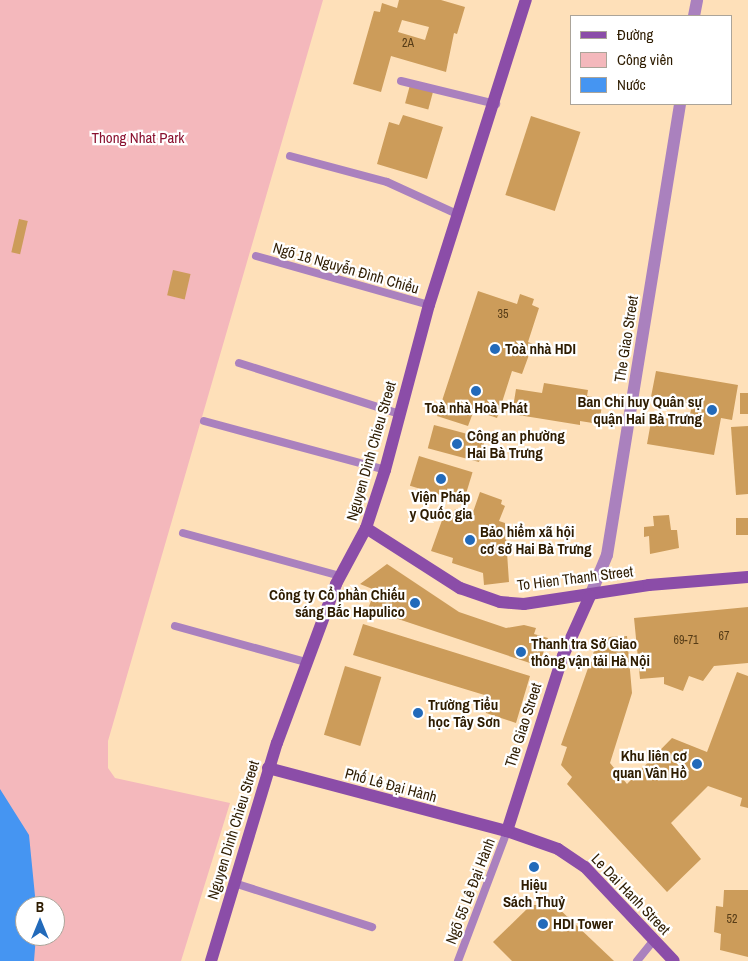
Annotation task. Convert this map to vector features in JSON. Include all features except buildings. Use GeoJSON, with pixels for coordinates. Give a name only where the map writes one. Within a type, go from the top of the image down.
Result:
{"type":"FeatureCollection","features":[{"type":"Feature","properties":{"kind":"street","name":"Nguyen Dinh Chieu Street"},"geometry":{"type":"LineString","coordinates":[[212,961],[268,768],[306,662],[340,576],[366,528],[385,470],[429,305],[496,104],[526,0]]}},
{"type":"Feature","properties":{"kind":"street"},"geometry":{"type":"LineString","coordinates":[[694,15],[697,0]]}},
{"type":"Feature","properties":{"kind":"street","name":"The Giao Street"},"geometry":{"type":"LineString","coordinates":[[507,831],[563,656],[607,555],[680,105]]}},
{"type":"Feature","properties":{"kind":"street","name":"To Hien Thanh Street"},"geometry":{"type":"LineString","coordinates":[[366,528],[460,588],[483,598],[524,604],[590,596],[649,585],[748,577]]}},
{"type":"Feature","properties":{"kind":"street","name":"Phố Lê Đại Hành"},"geometry":{"type":"LineString","coordinates":[[268,768],[507,831]]}},
{"type":"Feature","properties":{"kind":"street","name":"Le Dai Hanh Street"},"geometry":{"type":"LineString","coordinates":[[507,831],[558,849],[585,867],[674,961]]}},
{"type":"Feature","properties":{"kind":"lane"},"geometry":{"type":"LineString","coordinates":[[401,81],[496,104]]}},
{"type":"Feature","properties":{"kind":"lane"},"geometry":{"type":"LineString","coordinates":[[290,156],[387,182],[459,214]]}},
{"type":"Feature","properties":{"kind":"lane","name":"Ngõ 18 Nguyễn Đình Chiểu"},"geometry":{"type":"LineString","coordinates":[[256,256],[429,305]]}},
{"type":"Feature","properties":{"kind":"lane"},"geometry":{"type":"LineString","coordinates":[[239,364],[400,414]]}},
{"type":"Feature","properties":{"kind":"lane"},"geometry":{"type":"LineString","coordinates":[[204,421],[385,470]]}},
{"type":"Feature","properties":{"kind":"lane"},"geometry":{"type":"LineString","coordinates":[[184,533],[340,576]]}},
{"type":"Feature","properties":{"kind":"lane"},"geometry":{"type":"LineString","coordinates":[[176,626],[306,662]]}},
{"type":"Feature","properties":{"kind":"lane","name":"Ngõ 55 Lê Đại Hành"},"geometry":{"type":"LineString","coordinates":[[458,961],[507,831]]}},
{"type":"Feature","properties":{"kind":"lane"},"geometry":{"type":"LineString","coordinates":[[234,883],[372,927]]}},
{"type":"Feature","properties":{"kind":"lane"},"geometry":{"type":"LineString","coordinates":[[637,961],[654,940]]}},
{"type":"Feature","properties":{"kind":"green space","name":"Thong Nhat Park"},"geometry":{"type":"Polygon","coordinates":[[[0,0],[323,0],[108,741],[108,768],[115,778],[230,803],[181,961],[0,961],[0,0]]]}},
{"type":"Feature","properties":{"kind":"water"},"geometry":{"type":"Polygon","coordinates":[[[0,789],[29,835],[35,896],[15,896],[15,946],[35,946],[34,961],[0,961],[0,789]]]}},
{"type":"Feature","properties":{"kind":"place","name":"Toà nhà HDI"},"geometry":{"type":"Point","coordinates":[495,349]}},
{"type":"Feature","properties":{"kind":"place","name":"Toà nhà Hoà Phát"},"geometry":{"type":"Point","coordinates":[476,391]}},
{"type":"Feature","properties":{"kind":"place","name":"Ban Chỉ huy Quân sự quận Hai Bà Trưng"},"geometry":{"type":"Point","coordinates":[712,410]}},
{"type":"Feature","properties":{"kind":"place","name":"Công an phường Hai Bà Trưng"},"geometry":{"type":"Point","coordinates":[457,444]}},
{"type":"Feature","properties":{"kind":"place","name":"Viện Pháp y Quốc gia"},"geometry":{"type":"Point","coordinates":[441,479]}},
{"type":"Feature","properties":{"kind":"place","name":"Bảo hiểm xã hội cơ sở Hai Bà Trưng"},"geometry":{"type":"Point","coordinates":[470,540]}},
{"type":"Feature","properties":{"kind":"place","name":"Công ty Cổ phần Chiếu sáng Bắc Hapulico"},"geometry":{"type":"Point","coordinates":[415,603]}},
{"type":"Feature","properties":{"kind":"place","name":"Thanh tra Sở Giao thông vận tải Hà Nội"},"geometry":{"type":"Point","coordinates":[521,652]}},
{"type":"Feature","properties":{"kind":"place","name":"Trường Tiểu học Tây Sơn"},"geometry":{"type":"Point","coordinates":[418,713]}},
{"type":"Feature","properties":{"kind":"place","name":"Khu liên cơ quan Vân Hồ"},"geometry":{"type":"Point","coordinates":[697,764]}},
{"type":"Feature","properties":{"kind":"place","name":"Hiệu Sách Thuỷ"},"geometry":{"type":"Point","coordinates":[534,867]}},
{"type":"Feature","properties":{"kind":"place","name":"HDI Tower"},"geometry":{"type":"Point","coordinates":[543,924]}}]}
